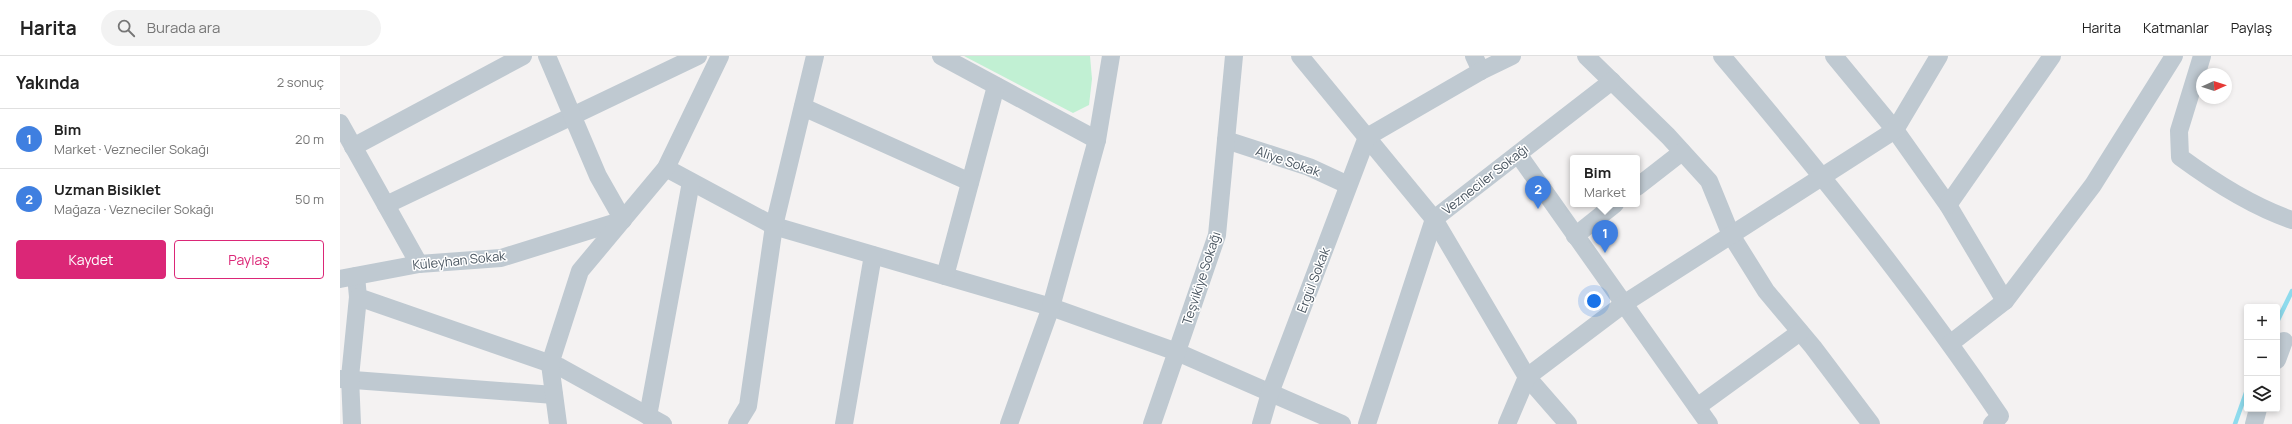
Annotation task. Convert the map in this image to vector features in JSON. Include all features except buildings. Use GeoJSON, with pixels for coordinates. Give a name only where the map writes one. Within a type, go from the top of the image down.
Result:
{"type":"FeatureCollection","features":[{"type":"Feature","properties":{"kind":"street"},"geometry":{"type":"LineString","coordinates":[[354,147],[522,56]]}},
{"type":"Feature","properties":{"kind":"street"},"geometry":{"type":"LineString","coordinates":[[547,56],[598,176],[622,220]]}},
{"type":"Feature","properties":{"kind":"street"},"geometry":{"type":"LineString","coordinates":[[386,205],[698,56]]}},
{"type":"Feature","properties":{"kind":"street"},"geometry":{"type":"LineString","coordinates":[[558,424],[550,364],[580,270],[666,168],[720,56]]}},
{"type":"Feature","properties":{"kind":"street"},"geometry":{"type":"LineString","coordinates":[[737,424],[748,406],[774,226],[815,56]]}},
{"type":"Feature","properties":{"kind":"street"},"geometry":{"type":"LineString","coordinates":[[941,56],[1097,140]]}},
{"type":"Feature","properties":{"kind":"street"},"geometry":{"type":"LineString","coordinates":[[1009,424],[1051,307],[1097,140],[1111,56]]}},
{"type":"Feature","properties":{"kind":"street","name":"Teşvikiye Sokağı"},"geometry":{"type":"LineString","coordinates":[[1152,424],[1217,235],[1234,56]]}},
{"type":"Feature","properties":{"kind":"street"},"geometry":{"type":"LineString","coordinates":[[1300,56],[1434,219],[1526,377],[1568,424]]}},
{"type":"Feature","properties":{"kind":"street"},"geometry":{"type":"LineString","coordinates":[[1367,137],[1477,63],[1512,56]]}},
{"type":"Feature","properties":{"kind":"street"},"geometry":{"type":"LineString","coordinates":[[1586,56],[1709,181],[1731,235],[1766,291],[1800,332],[1871,424]]}},
{"type":"Feature","properties":{"kind":"street"},"geometry":{"type":"LineString","coordinates":[[1722,56],[1823,176],[1951,343],[2000,416],[1992,424]]}},
{"type":"Feature","properties":{"kind":"street"},"geometry":{"type":"LineString","coordinates":[[1834,56],[1895,130],[1948,205],[2005,301]]}},
{"type":"Feature","properties":{"kind":"street"},"geometry":{"type":"LineString","coordinates":[[1507,424],[1526,377],[1625,303],[1895,130],[1939,56]]}},
{"type":"Feature","properties":{"kind":"street"},"geometry":{"type":"LineString","coordinates":[[1948,205],[2052,56]]}},
{"type":"Feature","properties":{"kind":"street"},"geometry":{"type":"LineString","coordinates":[[1951,343],[2005,301],[2093,185],[2174,56]]}},
{"type":"Feature","properties":{"kind":"street"},"geometry":{"type":"LineString","coordinates":[[2202,56],[2179,131],[2180,157],[2204,174],[2267,211],[2292,220]]}},
{"type":"Feature","properties":{"kind":"street","name":"Vezneciler Sokağı"},"geometry":{"type":"LineString","coordinates":[[1367,424],[1434,219],[1612,81]]}},
{"type":"Feature","properties":{"kind":"street"},"geometry":{"type":"LineString","coordinates":[[945,276],[996,86]]}},
{"type":"Feature","properties":{"kind":"street"},"geometry":{"type":"LineString","coordinates":[[803,107],[970,182]]}},
{"type":"Feature","properties":{"kind":"street"},"geometry":{"type":"LineString","coordinates":[[340,123],[419,264]]}},
{"type":"Feature","properties":{"kind":"street","name":"Ergül Sokak"},"geometry":{"type":"LineString","coordinates":[[1261,424],[1270,392],[1367,137]]}},
{"type":"Feature","properties":{"kind":"street","name":"Aliye Sokak"},"geometry":{"type":"LineString","coordinates":[[1226,140],[1309,167],[1348,185]]}},
{"type":"Feature","properties":{"kind":"street"},"geometry":{"type":"LineString","coordinates":[[1640,185],[1682,152]]}},
{"type":"Feature","properties":{"kind":"street"},"geometry":{"type":"LineString","coordinates":[[1518,154],[1625,303],[1709,424]]}},
{"type":"Feature","properties":{"kind":"street"},"geometry":{"type":"LineString","coordinates":[[666,168],[774,226],[1051,307],[1177,352],[1342,424]]}},
{"type":"Feature","properties":{"kind":"street"},"geometry":{"type":"LineString","coordinates":[[358,297],[560,367],[656,420],[691,182]]}},
{"type":"Feature","properties":{"kind":"street"},"geometry":{"type":"LineString","coordinates":[[1576,236],[1612,207]]}},
{"type":"Feature","properties":{"kind":"street","name":"Küleyhan Sokak"},"geometry":{"type":"LineString","coordinates":[[348,277],[419,264],[501,258],[622,220]]}},
{"type":"Feature","properties":{"kind":"street"},"geometry":{"type":"LineString","coordinates":[[844,424],[873,255]]}},
{"type":"Feature","properties":{"kind":"street"},"geometry":{"type":"LineString","coordinates":[[348,277],[358,297],[345,380],[352,424]]}},
{"type":"Feature","properties":{"kind":"street"},"geometry":{"type":"LineString","coordinates":[[1697,407],[1800,332]]}},
{"type":"Feature","properties":{"kind":"street"},"geometry":{"type":"LineString","coordinates":[[2280,352],[2284,341]]}},
{"type":"Feature","properties":{"kind":"street"},"geometry":{"type":"LineString","coordinates":[[345,380],[554,395]]}},
{"type":"Feature","properties":{"kind":"street"},"geometry":{"type":"LineString","coordinates":[[2254,424],[2257,412]]}},
{"type":"Feature","properties":{"kind":"green space"},"geometry":{"type":"Polygon","coordinates":[[[964,56],[1090,56],[1092,79],[1089,105],[1073,113],[964,56]]]}},
{"type":"Feature","properties":{"kind":"waterway"},"geometry":{"type":"LineString","coordinates":[[2280,316],[2292,291]]}},
{"type":"Feature","properties":{"kind":"waterway"},"geometry":{"type":"LineString","coordinates":[[2235,424],[2244,398]]}},
{"type":"Feature","properties":{"kind":"place","name":"Uzman Bisiklet"},"geometry":{"type":"Point","coordinates":[1538,209]}},
{"type":"Feature","properties":{"kind":"place","name":"Bim"},"geometry":{"type":"Point","coordinates":[1605,253]}}]}
